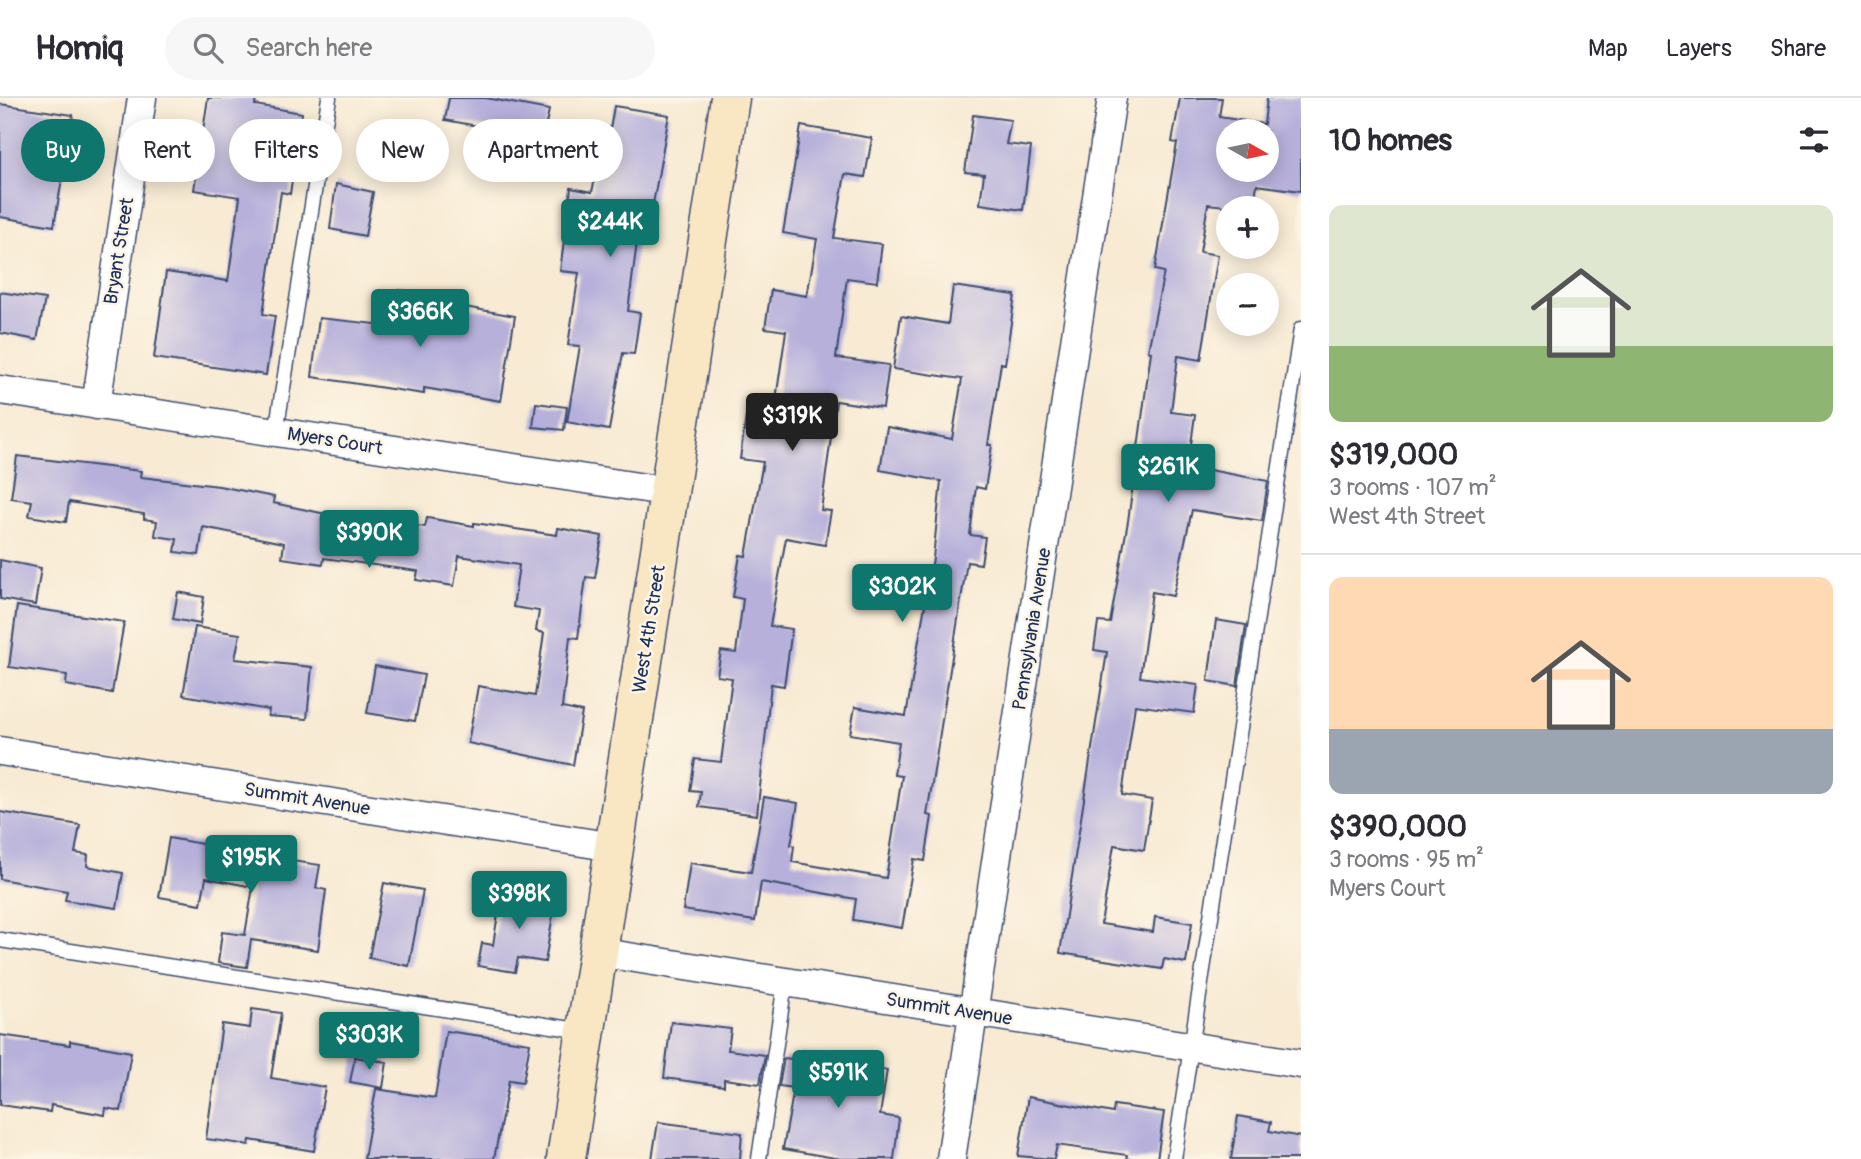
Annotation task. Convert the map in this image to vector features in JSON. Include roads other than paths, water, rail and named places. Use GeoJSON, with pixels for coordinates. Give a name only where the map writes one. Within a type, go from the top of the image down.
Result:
{"type":"FeatureCollection","features":[{"type":"Feature","properties":{"kind":"street","name":"Bryant Street"},"geometry":{"type":"LineString","coordinates":[[96,405],[142,98]]}},
{"type":"Feature","properties":{"kind":"street","name":"West 4th Street"},"geometry":{"type":"LineString","coordinates":[[566,1159],[730,98]]}},
{"type":"Feature","properties":{"kind":"street","name":"Pennsylvania Avenue"},"geometry":{"type":"LineString","coordinates":[[951,1159],[1112,98]]}},
{"type":"Feature","properties":{"kind":"street","name":"Myers Court"},"geometry":{"type":"LineString","coordinates":[[0,390],[671,492]]}},
{"type":"Feature","properties":{"kind":"street","name":"Summit Avenue"},"geometry":{"type":"LineString","coordinates":[[0,751],[614,847]]}},
{"type":"Feature","properties":{"kind":"street","name":"Summit Avenue"},"geometry":{"type":"LineString","coordinates":[[597,952],[1301,1064]]}},
{"type":"Feature","properties":{"kind":"lane"},"geometry":{"type":"LineString","coordinates":[[276,432],[329,98]]}},
{"type":"Feature","properties":{"kind":"lane"},"geometry":{"type":"LineString","coordinates":[[1174,1159],[1301,329]]}},
{"type":"Feature","properties":{"kind":"lane"},"geometry":{"type":"LineString","coordinates":[[0,940],[585,1031]]}},
{"type":"Feature","properties":{"kind":"lane"},"geometry":{"type":"LineString","coordinates":[[759,1159],[785,983]]}}]}
